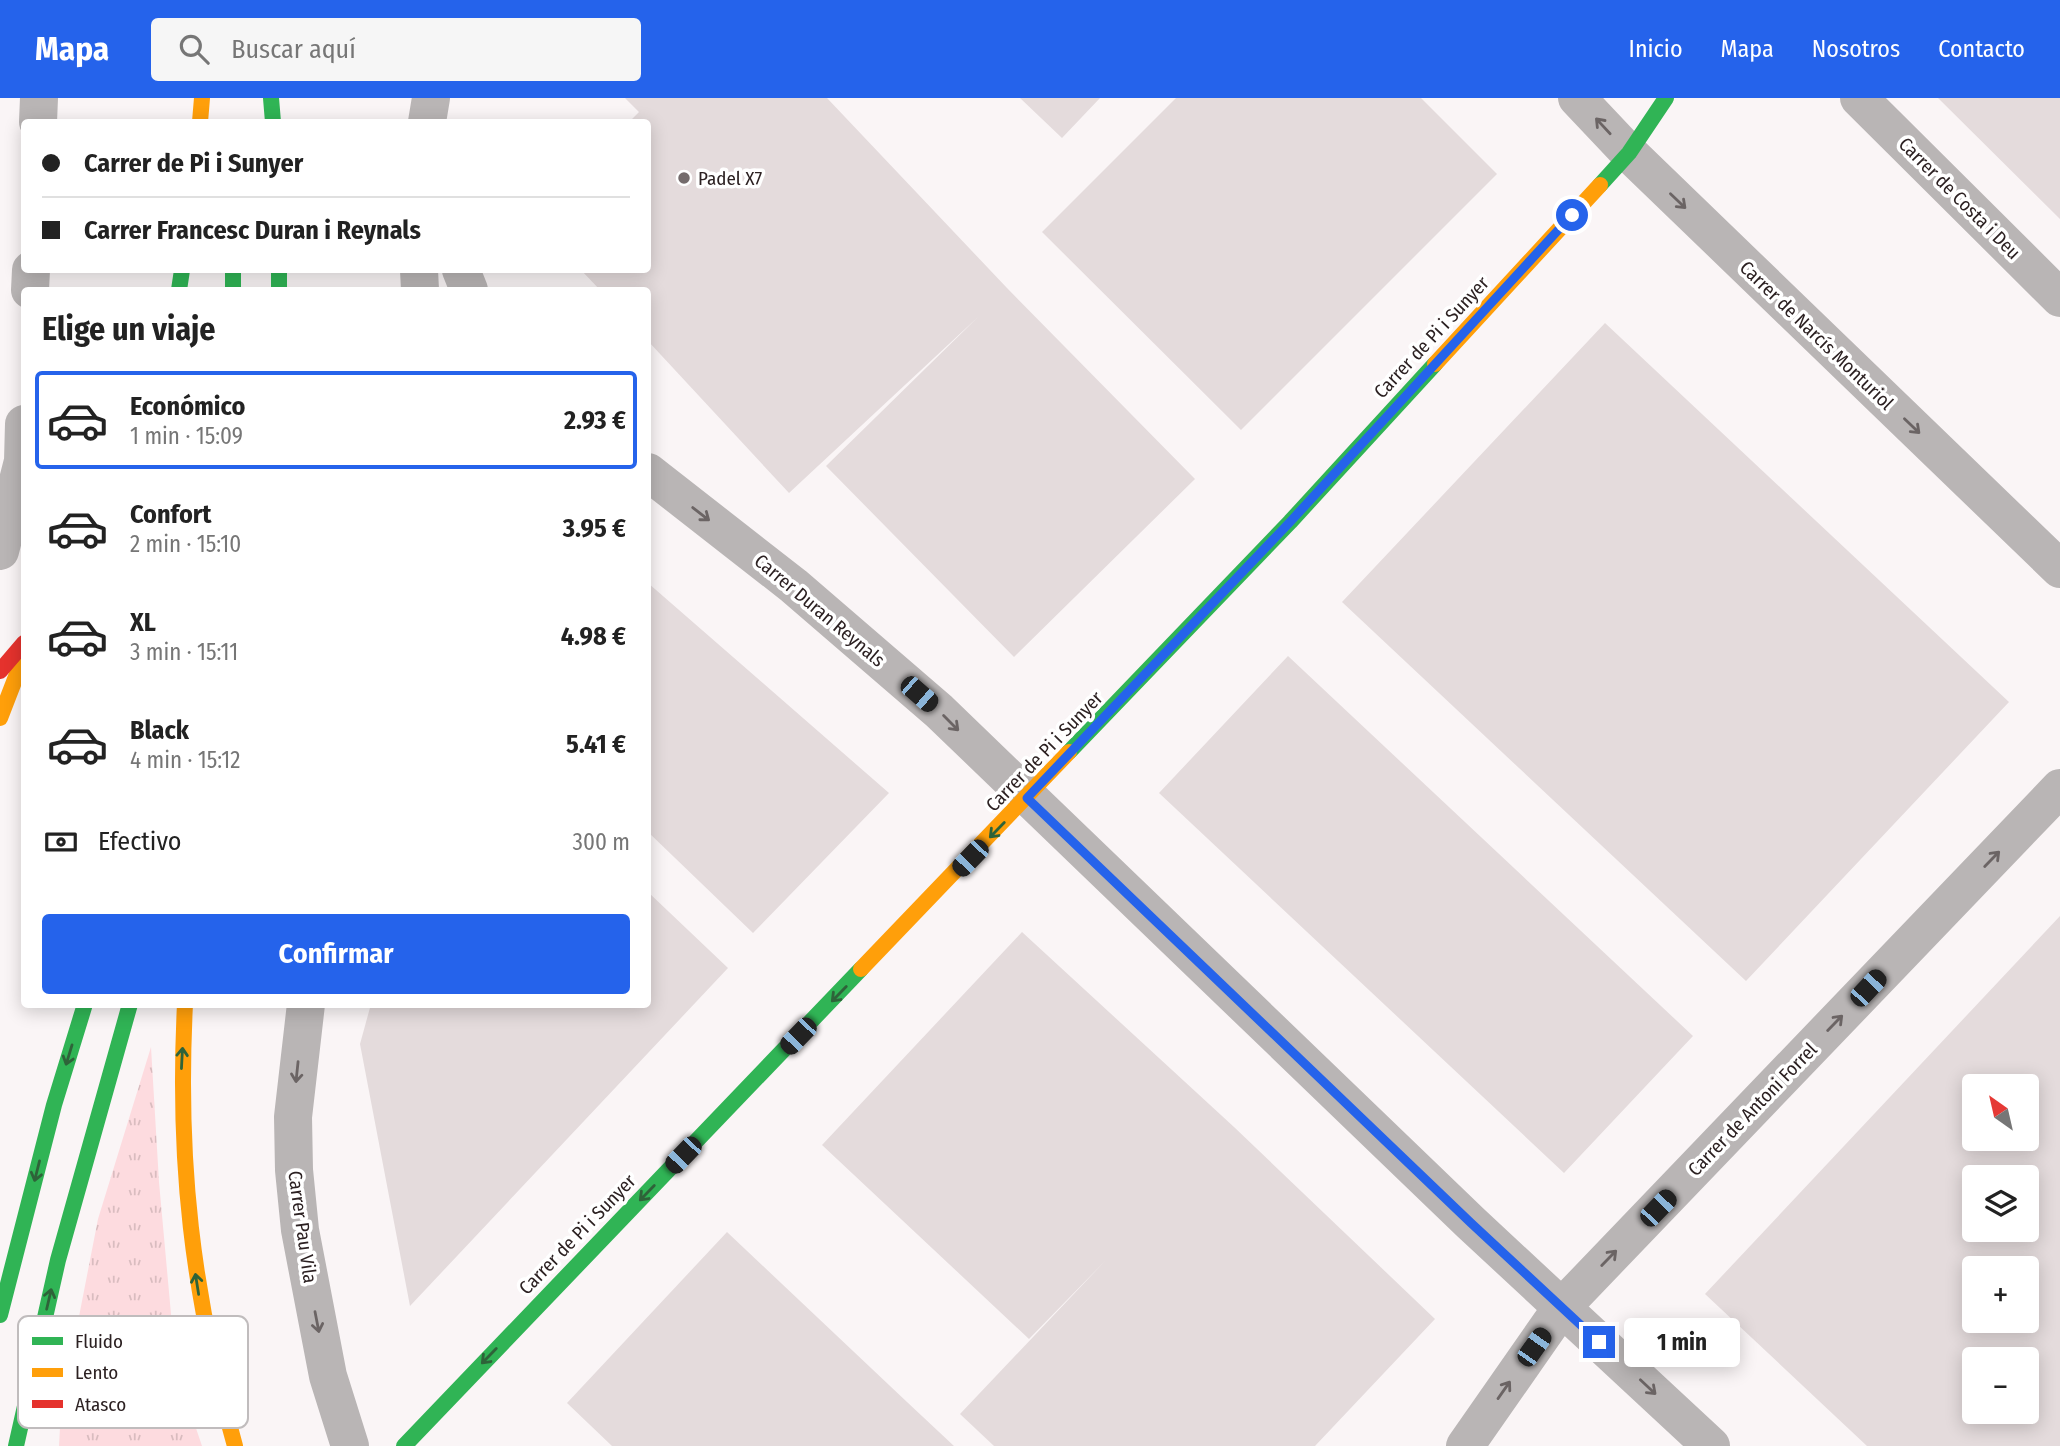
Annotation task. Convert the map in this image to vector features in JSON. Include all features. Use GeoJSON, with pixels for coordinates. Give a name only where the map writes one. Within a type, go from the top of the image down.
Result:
{"type":"FeatureCollection","features":[{"type":"Feature","properties":{"kind":"main road"},"geometry":{"type":"LineString","coordinates":[[200,119],[202,98]]}},
{"type":"Feature","properties":{"kind":"main road"},"geometry":{"type":"LineString","coordinates":[[271,98],[273,119]]}},
{"type":"Feature","properties":{"kind":"main road","name":"Carrer de Pi i Sunyer"},"geometry":{"type":"LineString","coordinates":[[404,1446],[1290,522],[1629,153],[1666,98]]}},
{"type":"Feature","properties":{"kind":"main road"},"geometry":{"type":"LineString","coordinates":[[0,671],[21,646]]}},
{"type":"Feature","properties":{"kind":"main road"},"geometry":{"type":"LineString","coordinates":[[0,718],[21,664]]}},
{"type":"Feature","properties":{"kind":"main road"},"geometry":{"type":"LineString","coordinates":[[0,1315],[54,1105],[84,1008]]}},
{"type":"Feature","properties":{"kind":"main road"},"geometry":{"type":"LineString","coordinates":[[45,1316],[129,1008]]}},
{"type":"Feature","properties":{"kind":"main road"},"geometry":{"type":"LineString","coordinates":[[185,1008],[181,1074],[187,1213],[202,1316]]}},
{"type":"Feature","properties":{"kind":"main road"},"geometry":{"type":"LineString","coordinates":[[16,1446],[20,1428]]}},
{"type":"Feature","properties":{"kind":"main road"},"geometry":{"type":"LineString","coordinates":[[30,1446],[31,1428]]}},
{"type":"Feature","properties":{"kind":"main road"},"geometry":{"type":"LineString","coordinates":[[230,1428],[235,1446]]}},
{"type":"Feature","properties":{"kind":"street"},"geometry":{"type":"LineString","coordinates":[[38,119],[39,98]]}},
{"type":"Feature","properties":{"kind":"street"},"geometry":{"type":"LineString","coordinates":[[427,119],[430,98]]}},
{"type":"Feature","properties":{"kind":"street","name":"Carrer de Narcís Monturiol"},"geometry":{"type":"LineString","coordinates":[[1577,98],[1629,153],[2060,569]]}},
{"type":"Feature","properties":{"kind":"street","name":"Carrer de Costa i Deu"},"geometry":{"type":"LineString","coordinates":[[1859,98],[2060,298]]}},
{"type":"Feature","properties":{"kind":"street"},"geometry":{"type":"LineString","coordinates":[[0,551],[21,469]]}},
{"type":"Feature","properties":{"kind":"street","name":"Carrer Duran Reynals"},"geometry":{"type":"LineString","coordinates":[[651,474],[794,586],[939,712],[1711,1446]]}},
{"type":"Feature","properties":{"kind":"street","name":"Carrer de Antoni Forrel"},"geometry":{"type":"LineString","coordinates":[[1465,1446],[1562,1307],[2060,788]]}},
{"type":"Feature","properties":{"kind":"street","name":"Carrer Pau Vila"},"geometry":{"type":"LineString","coordinates":[[306,1008],[293,1116],[294,1170],[300,1230],[325,1363],[350,1446]]}},
{"type":"Feature","properties":{"kind":"green space"},"geometry":{"type":"Polygon","coordinates":[[[151,1047],[159,1182],[171,1316],[79,1316],[98,1219],[151,1047]]]}},
{"type":"Feature","properties":{"kind":"green space"},"geometry":{"type":"Polygon","coordinates":[[[60,1428],[196,1428],[202,1446],[59,1446],[60,1428]]]}},
{"type":"Feature","properties":{"kind":"building"},"geometry":{"type":"Polygon","coordinates":[[[625,98],[827,98],[1007,288],[1195,479],[1014,657],[826,466],[978,317],[789,493],[651,344],[651,287],[597,287],[584,273],[651,273],[651,119],[632,119],[639,112],[625,98]]]}},
{"type":"Feature","properties":{"kind":"building"},"geometry":{"type":"Polygon","coordinates":[[[1020,98],[1100,98],[1062,138],[1020,98]]]}},
{"type":"Feature","properties":{"kind":"building"},"geometry":{"type":"Polygon","coordinates":[[[1176,98],[1421,98],[1497,174],[1241,430],[1042,232],[1176,98]]]}},
{"type":"Feature","properties":{"kind":"building"},"geometry":{"type":"Polygon","coordinates":[[[1938,98],[2060,98],[2060,219],[1938,98]]]}},
{"type":"Feature","properties":{"kind":"building"},"geometry":{"type":"Polygon","coordinates":[[[1605,323],[2009,702],[1746,981],[1342,602],[1605,323]]]}},
{"type":"Feature","properties":{"kind":"building"},"geometry":{"type":"Polygon","coordinates":[[[651,586],[889,793],[753,933],[651,835],[651,586]]]}},
{"type":"Feature","properties":{"kind":"building"},"geometry":{"type":"Polygon","coordinates":[[[1288,656],[1693,1036],[1564,1173],[1159,793],[1288,656]]]}},
{"type":"Feature","properties":{"kind":"building"},"geometry":{"type":"Polygon","coordinates":[[[651,895],[728,968],[410,1306],[360,1044],[370,1008],[651,1008],[651,895]]]}},
{"type":"Feature","properties":{"kind":"building"},"geometry":{"type":"Polygon","coordinates":[[[2060,916],[2060,1446],[1867,1446],[1705,1294],[2060,916]]]}},
{"type":"Feature","properties":{"kind":"building"},"geometry":{"type":"Polygon","coordinates":[[[1022,932],[1234,1127],[1435,1319],[1315,1446],[994,1446],[960,1414],[1106,1260],[1029,1339],[822,1145],[1022,932]]]}},
{"type":"Feature","properties":{"kind":"building"},"geometry":{"type":"Polygon","coordinates":[[[727,1232],[954,1446],[612,1446],[567,1403],[727,1232]]]}},
{"type":"Feature","properties":{"kind":"traffic: fast"},"geometry":{"type":"LineString","coordinates":[[271,98],[273,119]]}},
{"type":"Feature","properties":{"kind":"traffic: fast"},"geometry":{"type":"LineString","coordinates":[[1600,185],[1629,153],[1666,98]]}},
{"type":"Feature","properties":{"kind":"traffic: fast"},"geometry":{"type":"LineString","coordinates":[[179,287],[182,273]]}},
{"type":"Feature","properties":{"kind":"traffic: fast"},"geometry":{"type":"LineString","coordinates":[[233,273],[233,287]]}},
{"type":"Feature","properties":{"kind":"traffic: fast"},"geometry":{"type":"LineString","coordinates":[[279,273],[279,287]]}},
{"type":"Feature","properties":{"kind":"traffic: fast"},"geometry":{"type":"LineString","coordinates":[[1069,752],[1290,522],[1435,364]]}},
{"type":"Feature","properties":{"kind":"traffic: fast"},"geometry":{"type":"LineString","coordinates":[[404,1446],[861,969]]}},
{"type":"Feature","properties":{"kind":"traffic: fast"},"geometry":{"type":"LineString","coordinates":[[0,1315],[54,1105],[84,1008]]}},
{"type":"Feature","properties":{"kind":"traffic: fast"},"geometry":{"type":"LineString","coordinates":[[45,1316],[58,1260],[129,1008]]}},
{"type":"Feature","properties":{"kind":"traffic: fast"},"geometry":{"type":"LineString","coordinates":[[16,1446],[20,1428]]}},
{"type":"Feature","properties":{"kind":"traffic: slow"},"geometry":{"type":"LineString","coordinates":[[200,119],[202,98]]}},
{"type":"Feature","properties":{"kind":"traffic: slow"},"geometry":{"type":"LineString","coordinates":[[1435,364],[1600,185]]}},
{"type":"Feature","properties":{"kind":"traffic: slow"},"geometry":{"type":"LineString","coordinates":[[0,718],[21,664]]}},
{"type":"Feature","properties":{"kind":"traffic: slow"},"geometry":{"type":"LineString","coordinates":[[861,969],[1069,752]]}},
{"type":"Feature","properties":{"kind":"traffic: slow"},"geometry":{"type":"LineString","coordinates":[[185,1008],[183,1118],[186,1173],[204,1316]]}},
{"type":"Feature","properties":{"kind":"traffic: slow"},"geometry":{"type":"LineString","coordinates":[[230,1428],[235,1446]]}},
{"type":"Feature","properties":{"kind":"traffic: jam"},"geometry":{"type":"LineString","coordinates":[[0,671],[21,646]]}},
{"type":"Feature","properties":{"kind":"place","name":"Padel X7"},"geometry":{"type":"Point","coordinates":[684,178]}},
{"type":"Feature","properties":{"kind":"route"},"geometry":{"type":"LineString","coordinates":[[1572,215],[1290,522],[1027,798],[1599,1342]]}}]}
